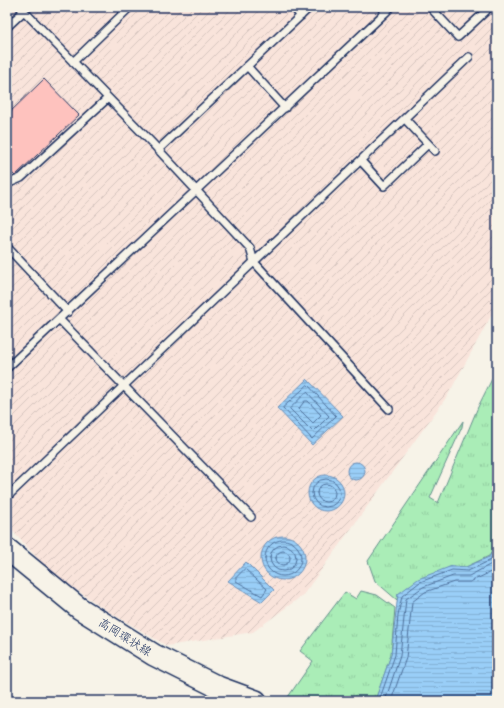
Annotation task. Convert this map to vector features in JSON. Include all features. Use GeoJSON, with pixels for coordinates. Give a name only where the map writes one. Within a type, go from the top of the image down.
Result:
{"type":"FeatureCollection","features":[{"type":"Feature","properties":{"kind":"main road","name":"高岡環状線"},"geometry":{"type":"LineString","coordinates":[[7,549],[79,608],[154,655],[218,687],[256,701]]}},
{"type":"Feature","properties":{"kind":"lane"},"geometry":{"type":"LineString","coordinates":[[73,62],[130,7]]}},
{"type":"Feature","properties":{"kind":"lane"},"geometry":{"type":"LineString","coordinates":[[293,7],[301,16]]}},
{"type":"Feature","properties":{"kind":"lane"},"geometry":{"type":"LineString","coordinates":[[158,150],[310,7]]}},
{"type":"Feature","properties":{"kind":"lane"},"geometry":{"type":"LineString","coordinates":[[430,7],[458,37],[486,11],[483,7]]}},
{"type":"Feature","properties":{"kind":"lane"},"geometry":{"type":"LineString","coordinates":[[7,27],[22,9],[250,248],[254,262],[389,409]]}},
{"type":"Feature","properties":{"kind":"lane"},"geometry":{"type":"LineString","coordinates":[[7,368],[196,192],[386,9]]}},
{"type":"Feature","properties":{"kind":"lane"},"geometry":{"type":"LineString","coordinates":[[8,496],[470,57]]}},
{"type":"Feature","properties":{"kind":"lane"},"geometry":{"type":"LineString","coordinates":[[247,66],[284,108]]}},
{"type":"Feature","properties":{"kind":"lane"},"geometry":{"type":"LineString","coordinates":[[7,184],[21,178],[108,98]]}},
{"type":"Feature","properties":{"kind":"lane"},"geometry":{"type":"LineString","coordinates":[[405,119],[435,151]]}},
{"type":"Feature","properties":{"kind":"lane"},"geometry":{"type":"LineString","coordinates":[[361,161],[384,186],[428,144]]}},
{"type":"Feature","properties":{"kind":"lane"},"geometry":{"type":"LineString","coordinates":[[7,247],[68,312]]}},
{"type":"Feature","properties":{"kind":"lane"},"geometry":{"type":"LineString","coordinates":[[60,319],[251,517]]}},
{"type":"Feature","properties":{"kind":"shaded area"},"geometry":{"type":"Polygon","coordinates":[[[7,7],[497,7],[497,305],[448,395],[303,595],[253,632],[167,646],[109,612],[50,572],[7,525],[7,7]]]}},
{"type":"Feature","properties":{"kind":"green space"},"geometry":{"type":"Polygon","coordinates":[[[497,369],[497,545],[489,556],[466,567],[452,566],[398,594],[397,600],[375,581],[368,561],[463,421],[462,427],[430,498],[438,503],[478,407],[497,369]]]}},
{"type":"Feature","properties":{"kind":"green space"},"geometry":{"type":"Polygon","coordinates":[[[361,591],[377,595],[395,608],[391,655],[375,701],[298,701],[288,697],[313,661],[300,651],[345,592],[356,599],[361,591]]]}},
{"type":"Feature","properties":{"kind":"water"},"geometry":{"type":"Polygon","coordinates":[[[307,379],[343,416],[312,445],[277,408],[307,379]]]}},
{"type":"Feature","properties":{"kind":"water"},"geometry":{"type":"Polygon","coordinates":[[[352,462],[360,462],[365,467],[363,478],[360,480],[352,480],[347,475],[347,467],[352,462]]]}},
{"type":"Feature","properties":{"kind":"water"},"geometry":{"type":"Polygon","coordinates":[[[330,475],[339,480],[343,486],[343,500],[339,506],[330,511],[322,511],[313,506],[309,500],[308,489],[313,480],[319,476],[330,475]]]}},
{"type":"Feature","properties":{"kind":"water"},"geometry":{"type":"Polygon","coordinates":[[[279,536],[287,536],[299,542],[305,554],[305,562],[299,574],[287,580],[279,580],[267,574],[261,562],[261,554],[267,542],[279,536]]]}},
{"type":"Feature","properties":{"kind":"water"},"geometry":{"type":"Polygon","coordinates":[[[497,545],[497,701],[375,701],[391,655],[398,594],[418,579],[452,566],[466,567],[489,557],[497,545]]]}},
{"type":"Feature","properties":{"kind":"water"},"geometry":{"type":"Polygon","coordinates":[[[246,562],[274,590],[262,602],[228,581],[246,562]]]}},
{"type":"Feature","properties":{"kind":"building"},"geometry":{"type":"Polygon","coordinates":[[[44,79],[79,115],[15,176],[7,168],[7,115],[44,79]]]}}]}
